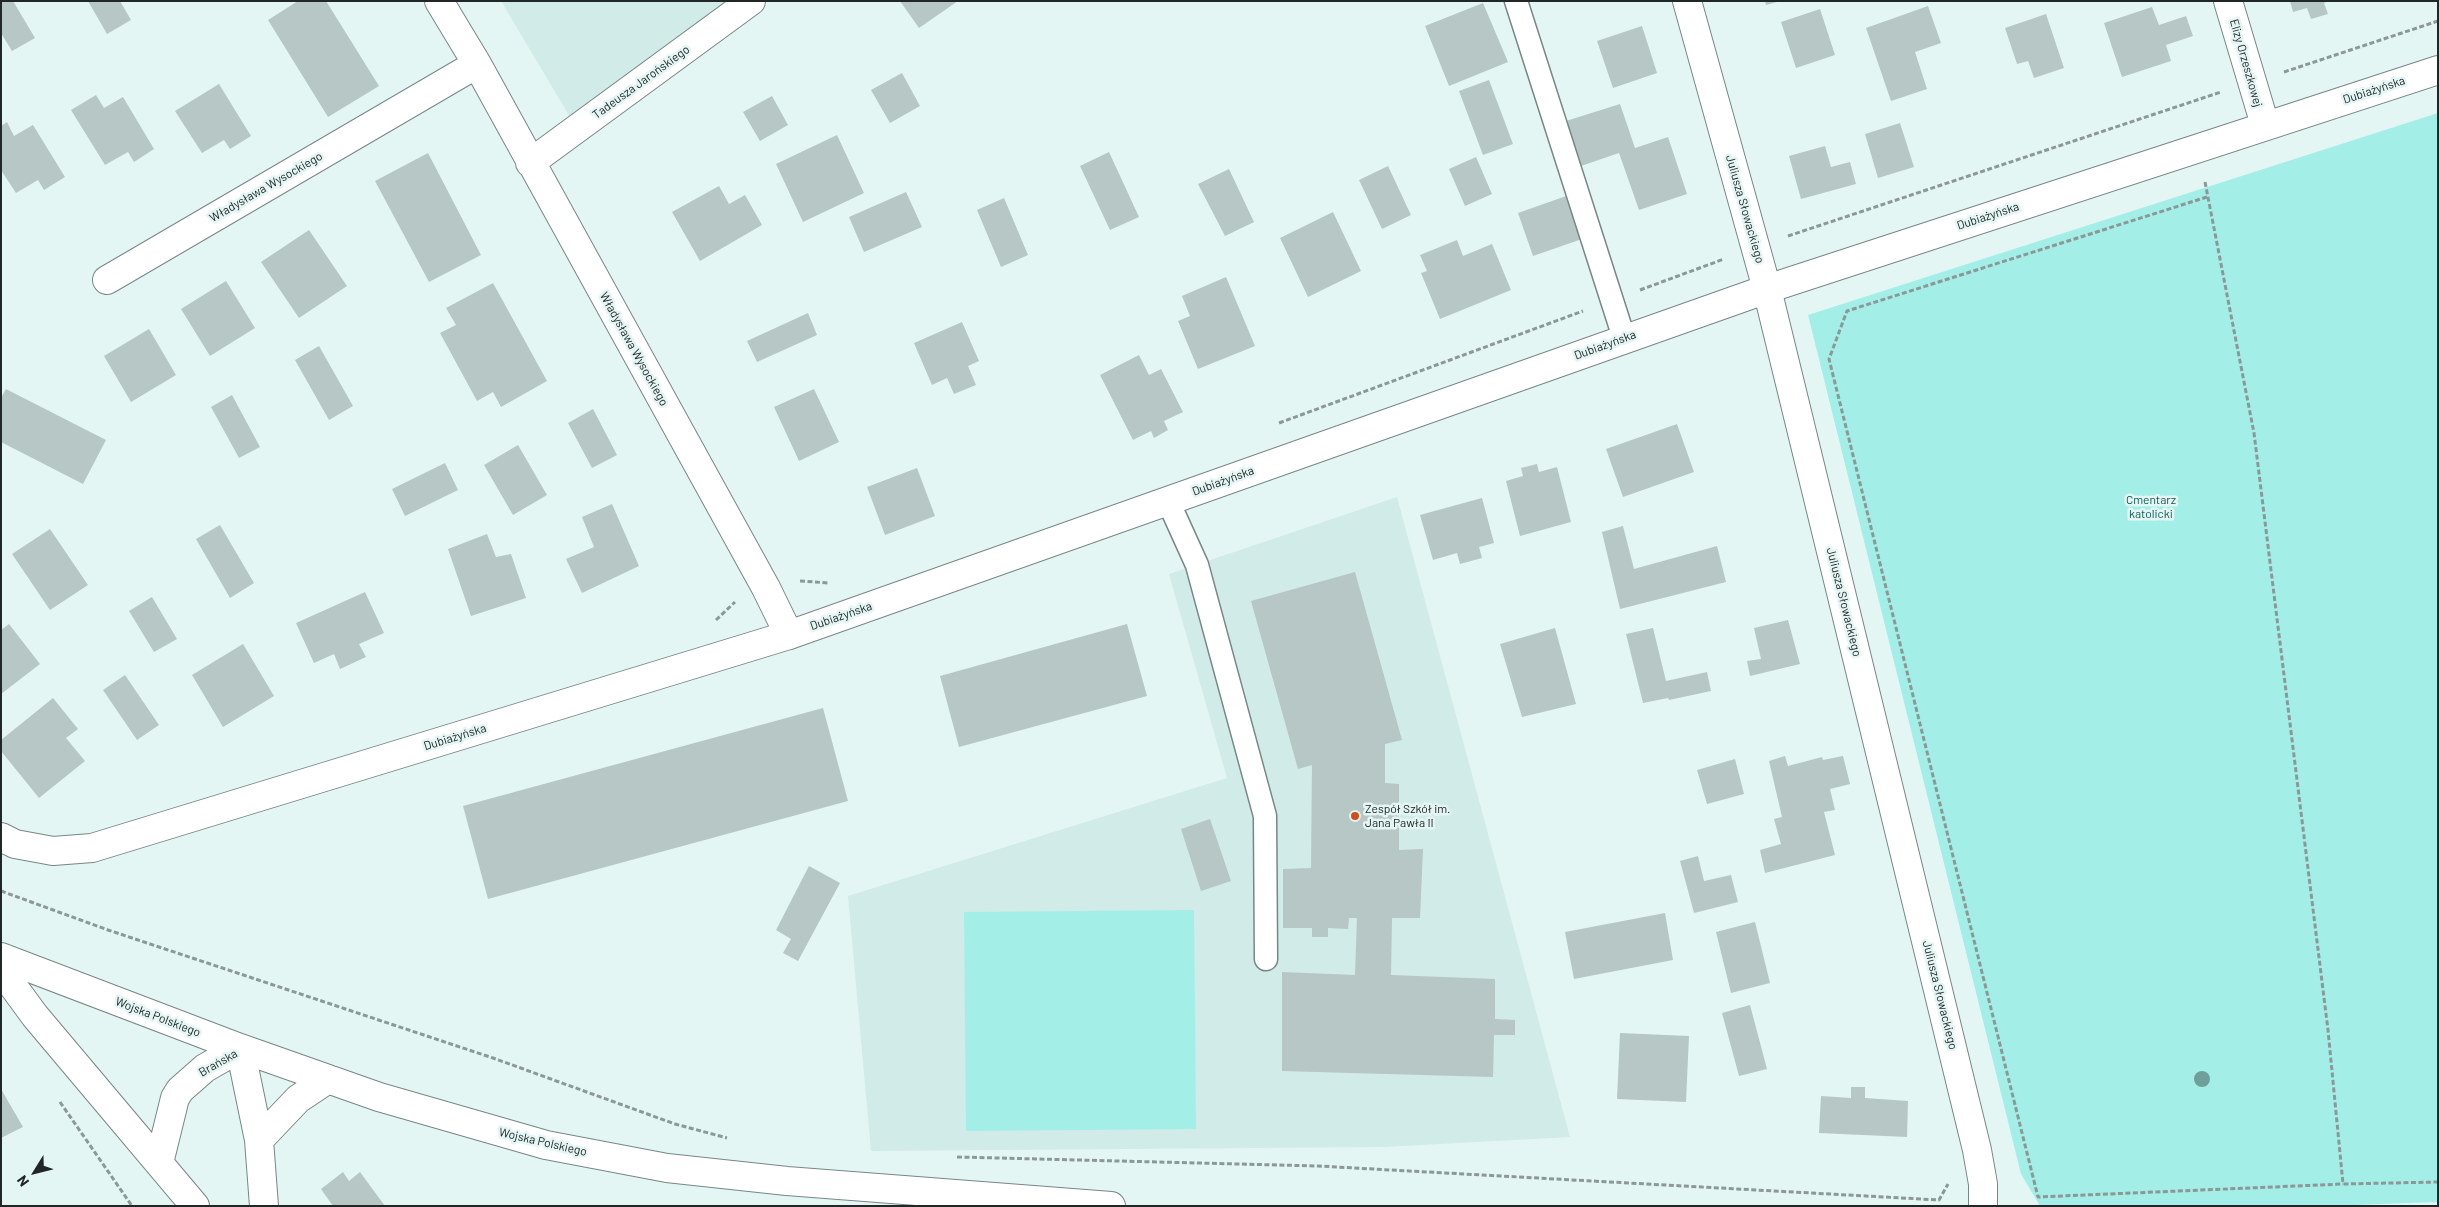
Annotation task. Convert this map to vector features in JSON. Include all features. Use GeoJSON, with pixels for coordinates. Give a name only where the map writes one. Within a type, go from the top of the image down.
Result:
{"type":"FeatureCollection","features":[{"type":"Feature","properties":{"kind":"street","name":"Władysława Wysockiego"},"geometry":{"type":"LineString","coordinates":[[439,1],[477,64],[766,588],[789,635]]}},
{"type":"Feature","properties":{"kind":"street","name":"Tadeusza Jarońskiego"},"geometry":{"type":"LineString","coordinates":[[530,162],[751,1]]}},
{"type":"Feature","properties":{"kind":"street","name":"Juliusza Słowackiego"},"geometry":{"type":"LineString","coordinates":[[1686,1],[1767,289],[1977,1150],[1983,1184],[1982,1206]]}},
{"type":"Feature","properties":{"kind":"street","name":"Elizy Orzeszkowej"},"geometry":{"type":"LineString","coordinates":[[2228,1],[2265,125]]}},
{"type":"Feature","properties":{"kind":"street","name":"Władysława Wysockiego"},"geometry":{"type":"LineString","coordinates":[[107,280],[477,64]]}},
{"type":"Feature","properties":{"kind":"street","name":"Dubiażyńska"},"geometry":{"type":"LineString","coordinates":[[1,837],[16,844],[53,850],[92,848],[789,635],[1767,289],[2197,147],[2438,70]]}},
{"type":"Feature","properties":{"kind":"street","name":"Wojska Polskiego"},"geometry":{"type":"LineString","coordinates":[[2,958],[328,1080],[388,1100],[518,1137],[667,1168],[788,1182],[1111,1206]]}},
{"type":"Feature","properties":{"kind":"street"},"geometry":{"type":"LineString","coordinates":[[2,958],[13,986],[35,1016],[194,1206]]}},
{"type":"Feature","properties":{"kind":"street","name":"Brańska"},"geometry":{"type":"LineString","coordinates":[[159,1163],[176,1098],[180,1090],[205,1068],[240,1048],[259,1140],[264,1206]]}},
{"type":"Feature","properties":{"kind":"street"},"geometry":{"type":"LineString","coordinates":[[259,1140],[298,1099],[328,1080]]}},
{"type":"Feature","properties":{"kind":"lane"},"geometry":{"type":"LineString","coordinates":[[1516,1],[1624,338]]}},
{"type":"Feature","properties":{"kind":"lane"},"geometry":{"type":"LineString","coordinates":[[1168,501],[1197,565],[1266,816],[1266,959]]}},
{"type":"Feature","properties":{"kind":"path"},"geometry":{"type":"LineString","coordinates":[[2281,73],[2438,21]]}},
{"type":"Feature","properties":{"kind":"path"},"geometry":{"type":"LineString","coordinates":[[1785,237],[2224,91]]}},
{"type":"Feature","properties":{"kind":"path"},"geometry":{"type":"LineString","coordinates":[[2197,147],[2254,433],[2328,1030],[2343,1184]]}},
{"type":"Feature","properties":{"kind":"path"},"geometry":{"type":"LineString","coordinates":[[2207,197],[1847,311],[1829,359],[2038,1197],[2343,1184],[2438,1182]]}},
{"type":"Feature","properties":{"kind":"path"},"geometry":{"type":"LineString","coordinates":[[1278,423],[1729,258]]}},
{"type":"Feature","properties":{"kind":"path"},"geometry":{"type":"LineString","coordinates":[[799,581],[832,584]]}},
{"type":"Feature","properties":{"kind":"path"},"geometry":{"type":"LineString","coordinates":[[1,891],[108,930],[493,1058],[675,1124],[735,1141]]}},
{"type":"Feature","properties":{"kind":"path"},"geometry":{"type":"LineString","coordinates":[[59,1101],[132,1206]]}},
{"type":"Feature","properties":{"kind":"path"},"geometry":{"type":"LineString","coordinates":[[947,1157],[1318,1166],[1939,1200],[1954,1174],[1955,1156],[1977,1150]]}},
{"type":"Feature","properties":{"kind":"shaded area"},"geometry":{"type":"Polygon","coordinates":[[[501,1],[735,1],[570,117],[501,1]]]}},
{"type":"Feature","properties":{"kind":"shaded area"},"geometry":{"type":"Polygon","coordinates":[[[1397,497],[1570,1137],[1384,1147],[871,1151],[848,896],[1227,778],[1169,574],[1397,497]]]}},
{"type":"Feature","properties":{"kind":"green space","name":"Cmentarz katolicki"},"geometry":{"type":"Polygon","coordinates":[[[2438,113],[2438,1202],[2328,1206],[2040,1206],[2021,1174],[1808,315],[2438,113]]]}},
{"type":"Feature","properties":{"kind":"green space"},"geometry":{"type":"Polygon","coordinates":[[[1194,910],[1196,1129],[966,1131],[964,912],[1194,910]]]}},
{"type":"Feature","properties":{"kind":"building"},"geometry":{"type":"Polygon","coordinates":[[[1,1],[13,1],[35,38],[12,51],[1,33],[1,1]]]}},
{"type":"Feature","properties":{"kind":"building"},"geometry":{"type":"Polygon","coordinates":[[[88,1],[120,1],[131,20],[107,34],[88,1]]]}},
{"type":"Feature","properties":{"kind":"building"},"geometry":{"type":"Polygon","coordinates":[[[298,1],[326,1],[379,86],[328,117],[268,20],[298,1]]]}},
{"type":"Feature","properties":{"kind":"building"},"geometry":{"type":"Polygon","coordinates":[[[900,1],[958,1],[919,28],[900,1]]]}},
{"type":"Feature","properties":{"kind":"building"},"geometry":{"type":"Polygon","coordinates":[[[1765,1],[1777,1],[1777,2],[1766,5],[1765,1]]]}},
{"type":"Feature","properties":{"kind":"building"},"geometry":{"type":"Polygon","coordinates":[[[2290,1],[2328,1],[2324,3],[2328,14],[2311,19],[2307,8],[2293,12],[2290,1]]]}},
{"type":"Feature","properties":{"kind":"building"},"geometry":{"type":"Polygon","coordinates":[[[1483,3],[1508,62],[1449,86],[1425,26],[1483,3]]]}},
{"type":"Feature","properties":{"kind":"building"},"geometry":{"type":"Polygon","coordinates":[[[1928,6],[1941,43],[1915,52],[1927,89],[1891,101],[1866,28],[1928,6]]]}},
{"type":"Feature","properties":{"kind":"building"},"geometry":{"type":"Polygon","coordinates":[[[2152,7],[2159,25],[2186,16],[2193,36],[2166,45],[2171,61],[2122,77],[2104,23],[2152,7]]]}},
{"type":"Feature","properties":{"kind":"building"},"geometry":{"type":"Polygon","coordinates":[[[1820,9],[1835,55],[1796,68],[1781,22],[1820,9]]]}},
{"type":"Feature","properties":{"kind":"building"},"geometry":{"type":"Polygon","coordinates":[[[2046,14],[2064,68],[2034,78],[2028,61],[2017,64],[2005,28],[2046,14]]]}},
{"type":"Feature","properties":{"kind":"building"},"geometry":{"type":"Polygon","coordinates":[[[1642,26],[1657,73],[1613,88],[1597,41],[1642,26]]]}},
{"type":"Feature","properties":{"kind":"building"},"geometry":{"type":"Polygon","coordinates":[[[902,73],[920,106],[890,123],[871,90],[902,73]]]}},
{"type":"Feature","properties":{"kind":"building"},"geometry":{"type":"Polygon","coordinates":[[[1489,80],[1513,144],[1483,155],[1459,91],[1489,80]]]}},
{"type":"Feature","properties":{"kind":"building"},"geometry":{"type":"Polygon","coordinates":[[[219,84],[251,136],[230,149],[224,140],[202,153],[175,111],[219,84]]]}},
{"type":"Feature","properties":{"kind":"building"},"geometry":{"type":"Polygon","coordinates":[[[96,95],[104,108],[123,97],[154,149],[134,162],[128,152],[105,165],[71,110],[96,95]]]}},
{"type":"Feature","properties":{"kind":"building"},"geometry":{"type":"Polygon","coordinates":[[[772,96],[788,125],[760,141],[743,112],[772,96]]]}},
{"type":"Feature","properties":{"kind":"building"},"geometry":{"type":"Polygon","coordinates":[[[1620,104],[1635,148],[1668,137],[1687,194],[1639,210],[1619,153],[1581,166],[1566,121],[1620,104]]]}},
{"type":"Feature","properties":{"kind":"building"},"geometry":{"type":"Polygon","coordinates":[[[7,122],[14,136],[33,125],[65,177],[44,190],[38,180],[16,193],[1,170],[1,126],[7,122]]]}},
{"type":"Feature","properties":{"kind":"building"},"geometry":{"type":"Polygon","coordinates":[[[1900,123],[1914,167],[1878,178],[1865,134],[1900,123]]]}},
{"type":"Feature","properties":{"kind":"building"},"geometry":{"type":"Polygon","coordinates":[[[837,135],[864,193],[803,222],[776,164],[837,135]]]}},
{"type":"Feature","properties":{"kind":"building"},"geometry":{"type":"Polygon","coordinates":[[[1825,146],[1831,167],[1850,162],[1856,184],[1801,199],[1789,156],[1825,146]]]}},
{"type":"Feature","properties":{"kind":"building"},"geometry":{"type":"Polygon","coordinates":[[[1109,152],[1139,217],[1110,230],[1080,166],[1109,152]]]}},
{"type":"Feature","properties":{"kind":"building"},"geometry":{"type":"Polygon","coordinates":[[[428,153],[481,255],[429,282],[375,181],[428,153]]]}},
{"type":"Feature","properties":{"kind":"building"},"geometry":{"type":"Polygon","coordinates":[[[1476,157],[1492,194],[1465,206],[1449,169],[1476,157]]]}},
{"type":"Feature","properties":{"kind":"building"},"geometry":{"type":"Polygon","coordinates":[[[1388,166],[1411,215],[1382,229],[1359,180],[1388,166]]]}},
{"type":"Feature","properties":{"kind":"building"},"geometry":{"type":"Polygon","coordinates":[[[1229,169],[1254,222],[1225,236],[1198,184],[1229,169]]]}},
{"type":"Feature","properties":{"kind":"building"},"geometry":{"type":"Polygon","coordinates":[[[719,186],[729,204],[745,195],[762,225],[700,261],[672,212],[719,186]]]}},
{"type":"Feature","properties":{"kind":"building"},"geometry":{"type":"Polygon","coordinates":[[[906,192],[922,227],[864,252],[849,217],[906,192]]]}},
{"type":"Feature","properties":{"kind":"building"},"geometry":{"type":"Polygon","coordinates":[[[1569,195],[1585,238],[1533,256],[1518,213],[1569,195]]]}},
{"type":"Feature","properties":{"kind":"building"},"geometry":{"type":"Polygon","coordinates":[[[1004,198],[1028,255],[1001,267],[977,210],[1004,198]]]}},
{"type":"Feature","properties":{"kind":"building"},"geometry":{"type":"Polygon","coordinates":[[[1333,212],[1361,271],[1308,297],[1280,238],[1333,212]]]}},
{"type":"Feature","properties":{"kind":"building"},"geometry":{"type":"Polygon","coordinates":[[[309,230],[347,286],[299,318],[261,262],[309,230]]]}},
{"type":"Feature","properties":{"kind":"building"},"geometry":{"type":"Polygon","coordinates":[[[1457,240],[1463,256],[1492,244],[1511,290],[1440,319],[1421,273],[1427,271],[1420,255],[1457,240]]]}},
{"type":"Feature","properties":{"kind":"building"},"geometry":{"type":"Polygon","coordinates":[[[1226,277],[1255,346],[1198,369],[1178,321],[1190,316],[1182,296],[1226,277]]]}},
{"type":"Feature","properties":{"kind":"building"},"geometry":{"type":"Polygon","coordinates":[[[226,281],[255,328],[210,356],[181,309],[226,281]]]}},
{"type":"Feature","properties":{"kind":"building"},"geometry":{"type":"Polygon","coordinates":[[[493,283],[547,381],[501,407],[493,392],[477,401],[440,333],[456,325],[446,308],[493,283]]]}},
{"type":"Feature","properties":{"kind":"building"},"geometry":{"type":"Polygon","coordinates":[[[808,313],[817,335],[757,362],[747,341],[808,313]]]}},
{"type":"Feature","properties":{"kind":"building"},"geometry":{"type":"Polygon","coordinates":[[[962,322],[979,361],[968,366],[976,385],[954,394],[947,378],[932,385],[914,343],[962,322]]]}},
{"type":"Feature","properties":{"kind":"building"},"geometry":{"type":"Polygon","coordinates":[[[149,329],[176,375],[131,402],[104,356],[149,329]]]}},
{"type":"Feature","properties":{"kind":"building"},"geometry":{"type":"Polygon","coordinates":[[[319,346],[353,406],[329,420],[295,360],[319,346]]]}},
{"type":"Feature","properties":{"kind":"building"},"geometry":{"type":"Polygon","coordinates":[[[1139,355],[1149,375],[1161,369],[1183,412],[1164,421],[1168,430],[1154,438],[1151,431],[1133,440],[1100,375],[1139,355]]]}},
{"type":"Feature","properties":{"kind":"building"},"geometry":{"type":"Polygon","coordinates":[[[6,389],[106,440],[83,484],[1,442],[1,398],[6,389]]]}},
{"type":"Feature","properties":{"kind":"building"},"geometry":{"type":"Polygon","coordinates":[[[814,389],[839,442],[799,461],[774,407],[814,389]]]}},
{"type":"Feature","properties":{"kind":"building"},"geometry":{"type":"Polygon","coordinates":[[[232,395],[260,447],[239,458],[211,407],[232,395]]]}},
{"type":"Feature","properties":{"kind":"building"},"geometry":{"type":"Polygon","coordinates":[[[593,409],[617,455],[592,468],[568,423],[593,409]]]}},
{"type":"Feature","properties":{"kind":"building"},"geometry":{"type":"Polygon","coordinates":[[[1677,424],[1694,472],[1623,497],[1606,449],[1677,424]]]}},
{"type":"Feature","properties":{"kind":"building"},"geometry":{"type":"Polygon","coordinates":[[[518,445],[547,495],[513,515],[484,465],[518,445]]]}},
{"type":"Feature","properties":{"kind":"building"},"geometry":{"type":"Polygon","coordinates":[[[445,463],[458,490],[405,516],[392,489],[445,463]]]}},
{"type":"Feature","properties":{"kind":"building"},"geometry":{"type":"Polygon","coordinates":[[[1537,464],[1539,472],[1557,467],[1571,522],[1520,536],[1506,481],[1523,476],[1521,468],[1537,464]]]}},
{"type":"Feature","properties":{"kind":"building"},"geometry":{"type":"Polygon","coordinates":[[[917,468],[935,516],[885,535],[867,487],[917,468]]]}},
{"type":"Feature","properties":{"kind":"building"},"geometry":{"type":"Polygon","coordinates":[[[1482,498],[1494,543],[1479,547],[1482,558],[1460,564],[1457,553],[1433,560],[1420,515],[1482,498]]]}},
{"type":"Feature","properties":{"kind":"building"},"geometry":{"type":"Polygon","coordinates":[[[612,504],[639,566],[582,593],[566,559],[594,547],[582,517],[612,504]]]}},
{"type":"Feature","properties":{"kind":"building"},"geometry":{"type":"Polygon","coordinates":[[[220,525],[254,583],[230,598],[196,539],[220,525]]]}},
{"type":"Feature","properties":{"kind":"building"},"geometry":{"type":"Polygon","coordinates":[[[1623,526],[1634,569],[1717,546],[1726,582],[1620,609],[1602,532],[1623,526]]]}},
{"type":"Feature","properties":{"kind":"building"},"geometry":{"type":"Polygon","coordinates":[[[50,529],[88,585],[50,610],[12,554],[50,529]]]}},
{"type":"Feature","properties":{"kind":"building"},"geometry":{"type":"Polygon","coordinates":[[[487,534],[496,557],[511,554],[526,598],[471,616],[448,549],[487,534]]]}},
{"type":"Feature","properties":{"kind":"building","name":"Zespół Szkół im. Jana Pawła II"},"geometry":{"type":"Polygon","coordinates":[[[1355,572],[1402,740],[1385,744],[1385,783],[1399,784],[1399,850],[1423,849],[1420,918],[1392,918],[1391,975],[1495,979],[1495,1019],[1515,1020],[1515,1035],[1494,1035],[1493,1077],[1282,1071],[1282,972],[1355,975],[1357,918],[1349,918],[1348,929],[1328,928],[1328,937],[1312,937],[1312,928],[1283,928],[1283,869],[1311,868],[1312,765],[1298,769],[1251,601],[1355,572]]]}},
{"type":"Feature","properties":{"kind":"building"},"geometry":{"type":"Polygon","coordinates":[[[365,592],[384,633],[359,644],[366,657],[340,669],[334,654],[314,663],[296,623],[365,592]]]}},
{"type":"Feature","properties":{"kind":"building"},"geometry":{"type":"Polygon","coordinates":[[[152,597],[177,639],[154,652],[129,611],[152,597]]]}},
{"type":"Feature","properties":{"kind":"building"},"geometry":{"type":"Polygon","coordinates":[[[1788,620],[1800,664],[1750,676],[1747,661],[1761,659],[1754,628],[1788,620]]]}},
{"type":"Feature","properties":{"kind":"building"},"geometry":{"type":"Polygon","coordinates":[[[9,624],[40,664],[1,694],[1,630],[9,624]]]}},
{"type":"Feature","properties":{"kind":"building"},"geometry":{"type":"Polygon","coordinates":[[[1127,624],[1147,696],[959,747],[940,676],[1127,624]]]}},
{"type":"Feature","properties":{"kind":"building"},"geometry":{"type":"Polygon","coordinates":[[[1555,628],[1576,704],[1522,717],[1500,644],[1555,628]]]}},
{"type":"Feature","properties":{"kind":"building"},"geometry":{"type":"Polygon","coordinates":[[[1653,628],[1666,681],[1707,672],[1711,691],[1669,700],[1668,698],[1643,703],[1626,634],[1653,628]]]}},
{"type":"Feature","properties":{"kind":"building"},"geometry":{"type":"Polygon","coordinates":[[[243,644],[274,696],[223,727],[192,675],[243,644]]]}},
{"type":"Feature","properties":{"kind":"building"},"geometry":{"type":"Polygon","coordinates":[[[125,675],[159,725],[137,740],[103,690],[125,675]]]}},
{"type":"Feature","properties":{"kind":"building"},"geometry":{"type":"Polygon","coordinates":[[[53,698],[78,729],[66,738],[85,761],[39,798],[1,751],[1,740],[53,698]]]}},
{"type":"Feature","properties":{"kind":"building"},"geometry":{"type":"Polygon","coordinates":[[[823,708],[848,801],[488,899],[463,806],[823,708]]]}},
{"type":"Feature","properties":{"kind":"building"},"geometry":{"type":"Polygon","coordinates":[[[1785,756],[1788,766],[1822,757],[1823,760],[1843,756],[1850,784],[1830,789],[1835,810],[1824,812],[1835,855],[1765,873],[1760,850],[1781,844],[1774,819],[1782,817],[1769,761],[1785,756]]]}},
{"type":"Feature","properties":{"kind":"building"},"geometry":{"type":"Polygon","coordinates":[[[1735,759],[1744,794],[1707,804],[1697,770],[1735,759]]]}},
{"type":"Feature","properties":{"kind":"building"},"geometry":{"type":"Polygon","coordinates":[[[1210,819],[1231,881],[1201,891],[1181,829],[1210,819]]]}},
{"type":"Feature","properties":{"kind":"building"},"geometry":{"type":"Polygon","coordinates":[[[1698,856],[1704,881],[1731,875],[1738,902],[1694,913],[1680,861],[1698,856]]]}},
{"type":"Feature","properties":{"kind":"building"},"geometry":{"type":"Polygon","coordinates":[[[809,866],[840,883],[798,961],[783,953],[791,939],[776,930],[809,866]]]}},
{"type":"Feature","properties":{"kind":"building"},"geometry":{"type":"Polygon","coordinates":[[[1665,913],[1673,960],[1574,979],[1565,932],[1665,913]]]}},
{"type":"Feature","properties":{"kind":"building"},"geometry":{"type":"Polygon","coordinates":[[[1755,922],[1770,983],[1731,993],[1716,932],[1755,922]]]}},
{"type":"Feature","properties":{"kind":"building"},"geometry":{"type":"Polygon","coordinates":[[[1750,1005],[1767,1069],[1739,1076],[1722,1013],[1750,1005]]]}},
{"type":"Feature","properties":{"kind":"building"},"geometry":{"type":"Polygon","coordinates":[[[1620,1033],[1689,1036],[1686,1102],[1617,1099],[1620,1033]]]}},
{"type":"Feature","properties":{"kind":"building"},"geometry":{"type":"Polygon","coordinates":[[[1851,1087],[1865,1087],[1865,1098],[1908,1101],[1907,1137],[1819,1133],[1821,1096],[1851,1098],[1851,1087]]]}},
{"type":"Feature","properties":{"kind":"building"},"geometry":{"type":"Polygon","coordinates":[[[1,1089],[23,1127],[1,1138],[1,1089]]]}},
{"type":"Feature","properties":{"kind":"building"},"geometry":{"type":"Polygon","coordinates":[[[343,1172],[349,1181],[360,1172],[385,1206],[333,1206],[321,1189],[343,1172]]]}},
{"type":"Feature","properties":{"kind":"place","name":"Zespół Szkół im. Jana Pawła II"},"geometry":{"type":"Point","coordinates":[1355,816]}}]}
